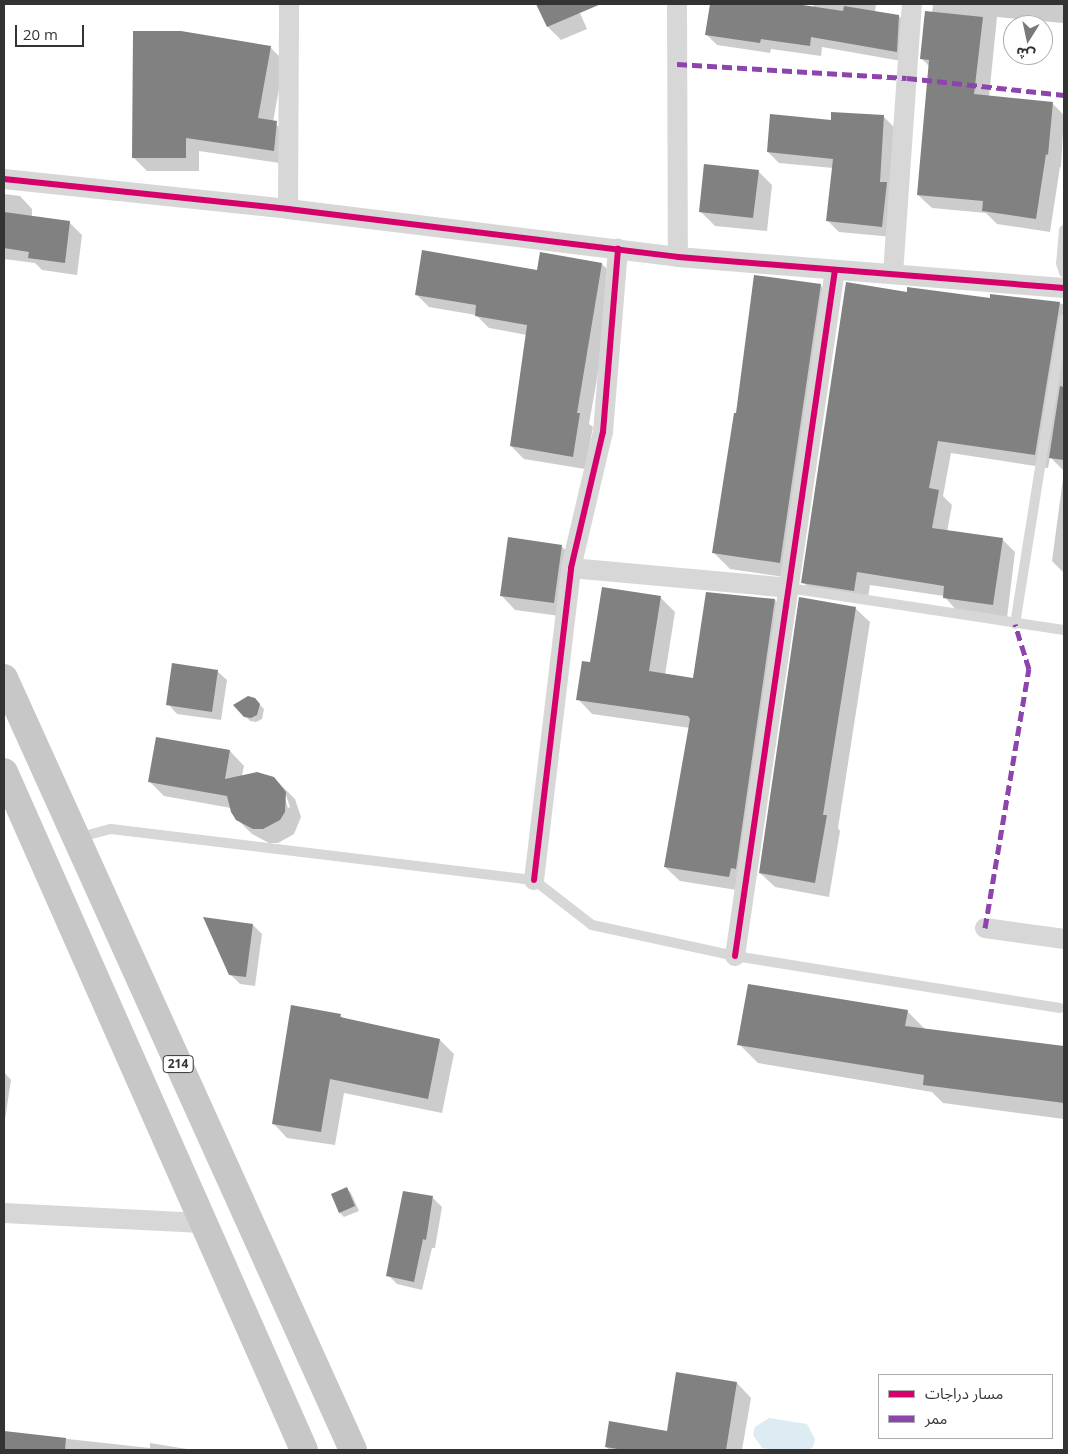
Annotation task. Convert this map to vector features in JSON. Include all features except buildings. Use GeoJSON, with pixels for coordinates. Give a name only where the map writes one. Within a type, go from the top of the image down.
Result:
{"type":"FeatureCollection","features":[{"type":"Feature","properties":{"kind":"highway","name":"214"},"geometry":{"type":"LineString","coordinates":[[4,678],[353,1450]]}},
{"type":"Feature","properties":{"kind":"highway"},"geometry":{"type":"LineString","coordinates":[[4,772],[304,1450]]}},
{"type":"Feature","properties":{"kind":"street"},"geometry":{"type":"LineString","coordinates":[[288,208],[289,4]]}},
{"type":"Feature","properties":{"kind":"street"},"geometry":{"type":"LineString","coordinates":[[677,4],[678,257]]}},
{"type":"Feature","properties":{"kind":"street"},"geometry":{"type":"LineString","coordinates":[[893,274],[912,4]]}},
{"type":"Feature","properties":{"kind":"street"},"geometry":{"type":"LineString","coordinates":[[4,179],[288,208],[678,257],[1064,288]]}},
{"type":"Feature","properties":{"kind":"street"},"geometry":{"type":"LineString","coordinates":[[534,880],[571,568],[603,432],[618,249]]}},
{"type":"Feature","properties":{"kind":"street"},"geometry":{"type":"LineString","coordinates":[[734,956],[835,270]]}},
{"type":"Feature","properties":{"kind":"street"},"geometry":{"type":"LineString","coordinates":[[571,568],[789,588]]}},
{"type":"Feature","properties":{"kind":"street"},"geometry":{"type":"LineString","coordinates":[[985,928],[1064,940]]}},
{"type":"Feature","properties":{"kind":"street"},"geometry":{"type":"LineString","coordinates":[[4,1213],[202,1223]]}},
{"type":"Feature","properties":{"kind":"lane"},"geometry":{"type":"LineString","coordinates":[[1064,230],[1061,263],[1064,273]]}},
{"type":"Feature","properties":{"kind":"lane"},"geometry":{"type":"LineString","coordinates":[[1015,624],[1064,319]]}},
{"type":"Feature","properties":{"kind":"lane"},"geometry":{"type":"LineString","coordinates":[[789,588],[1064,630]]}},
{"type":"Feature","properties":{"kind":"lane"},"geometry":{"type":"LineString","coordinates":[[76,839],[111,829],[534,880],[592,925],[734,956],[1060,1008]]}},
{"type":"Feature","properties":{"kind":"shaded area"},"geometry":{"type":"Polygon","coordinates":[[[769,1418],[807,1424],[815,1439],[813,1447],[808,1450],[762,1448],[753,1435],[755,1427],[769,1418]]]}},
{"type":"Feature","properties":{"kind":"marked path"},"geometry":{"type":"LineString","coordinates":[[677,64],[907,78],[1064,95]]}},
{"type":"Feature","properties":{"kind":"marked path"},"geometry":{"type":"LineString","coordinates":[[985,928],[1029,669],[1015,624]]}},
{"type":"Feature","properties":{"kind":"cycle path"},"geometry":{"type":"LineString","coordinates":[[4,179],[288,209],[678,257],[1064,288]]}},
{"type":"Feature","properties":{"kind":"cycle path"},"geometry":{"type":"LineString","coordinates":[[534,880],[571,568],[603,432],[618,249]]}},
{"type":"Feature","properties":{"kind":"cycle path"},"geometry":{"type":"LineString","coordinates":[[735,956],[835,270]]}}]}
